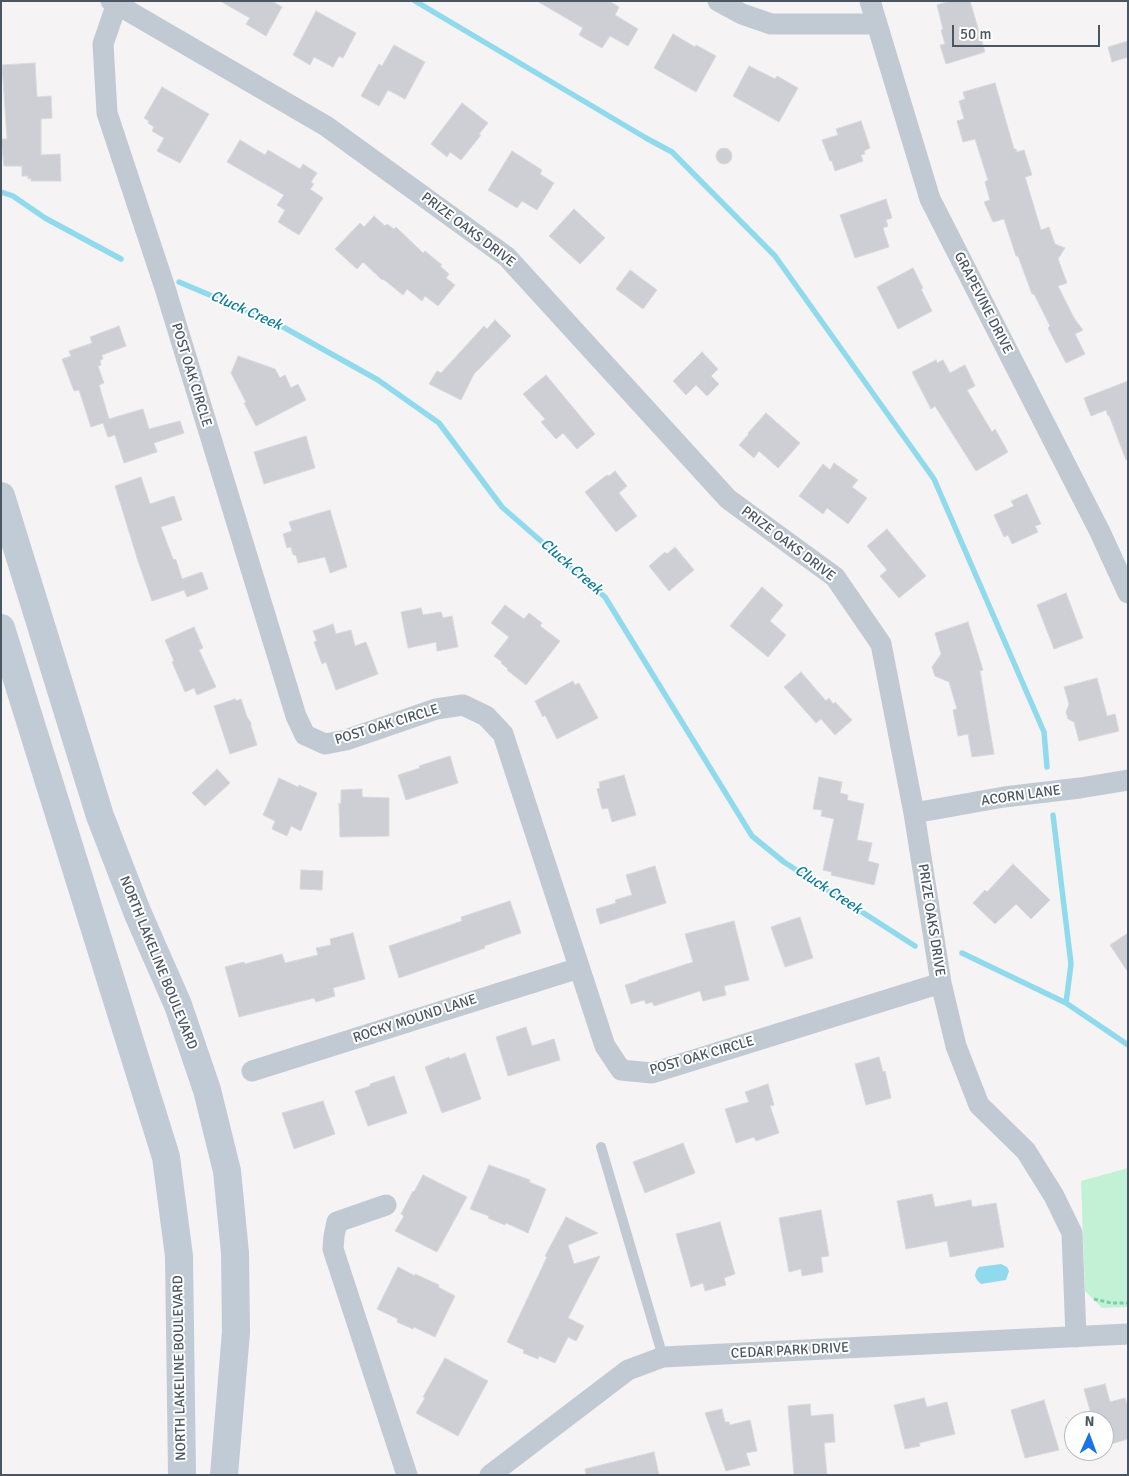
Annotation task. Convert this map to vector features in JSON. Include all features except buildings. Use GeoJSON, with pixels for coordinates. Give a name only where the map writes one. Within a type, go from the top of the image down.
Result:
{"type":"FeatureCollection","features":[{"type":"Feature","properties":{"kind":"main road","name":"NORTH LAKELINE BOULEVARD"},"geometry":{"type":"LineString","coordinates":[[1,496],[100,816],[138,914],[178,1005],[207,1090],[227,1171],[235,1253],[236,1332],[224,1475]]}},
{"type":"Feature","properties":{"kind":"main road","name":"NORTH LAKELINE BOULEVARD"},"geometry":{"type":"LineString","coordinates":[[1,628],[166,1157],[178,1256],[182,1475]]}},
{"type":"Feature","properties":{"kind":"main road"},"geometry":{"type":"LineString","coordinates":[[18,683],[57,674]]}},
{"type":"Feature","properties":{"kind":"street"},"geometry":{"type":"LineString","coordinates":[[718,1],[742,14],[771,24],[876,24]]}},
{"type":"Feature","properties":{"kind":"street","name":"GRAPEVINE DRIVE"},"geometry":{"type":"LineString","coordinates":[[870,1],[930,199],[1100,532],[1128,593]]}},
{"type":"Feature","properties":{"kind":"street","name":"PRIZE OAKS DRIVE"},"geometry":{"type":"LineString","coordinates":[[113,4],[326,126],[507,257],[728,499],[836,577],[881,644],[914,813],[941,982],[956,1046],[979,1105],[1026,1151],[1054,1196],[1072,1233],[1076,1337]]}},
{"type":"Feature","properties":{"kind":"street","name":"POST OAK CIRCLE"},"geometry":{"type":"LineString","coordinates":[[113,4],[103,44],[107,113],[165,288],[293,707],[305,735],[325,744],[346,740],[436,709],[463,705],[486,716],[503,734],[605,1046],[621,1070],[652,1073],[941,982]]}},
{"type":"Feature","properties":{"kind":"street","name":"ACORN LANE"},"geometry":{"type":"LineString","coordinates":[[914,813],[1004,797],[1128,780]]}},
{"type":"Feature","properties":{"kind":"street","name":"ROCKY MOUND LANE"},"geometry":{"type":"LineString","coordinates":[[252,1071],[579,968]]}},
{"type":"Feature","properties":{"kind":"street"},"geometry":{"type":"LineString","coordinates":[[386,1205],[337,1222],[333,1248],[407,1475]]}},
{"type":"Feature","properties":{"kind":"street","name":"CEDAR PARK DRIVE"},"geometry":{"type":"LineString","coordinates":[[490,1475],[628,1370],[663,1357],[1128,1334]]}},
{"type":"Feature","properties":{"kind":"lane"},"geometry":{"type":"LineString","coordinates":[[601,1147],[663,1357]]}},
{"type":"Feature","properties":{"kind":"path"},"geometry":{"type":"LineString","coordinates":[[1074,1294],[1111,1303],[1128,1303]]}},
{"type":"Feature","properties":{"kind":"green space"},"geometry":{"type":"Polygon","coordinates":[[[1128,1168],[1128,1307],[1102,1308],[1085,1291],[1081,1181],[1128,1168]]]}},
{"type":"Feature","properties":{"kind":"water"},"geometry":{"type":"Polygon","coordinates":[[[1001,1264],[1007,1267],[1009,1271],[1006,1280],[981,1284],[977,1280],[975,1276],[979,1267],[1001,1264]]]}},
{"type":"Feature","properties":{"kind":"waterway"},"geometry":{"type":"LineString","coordinates":[[415,1],[672,152],[775,256],[934,479],[1044,732],[1047,767]]}},
{"type":"Feature","properties":{"kind":"waterway","name":"Cluck Creek"},"geometry":{"type":"LineString","coordinates":[[1,192],[13,196],[45,218],[121,259]]}},
{"type":"Feature","properties":{"kind":"waterway","name":"Cluck Creek"},"geometry":{"type":"LineString","coordinates":[[179,282],[276,323],[378,380],[439,423],[502,507],[605,597],[752,836],[784,862],[915,946]]}},
{"type":"Feature","properties":{"kind":"waterway"},"geometry":{"type":"LineString","coordinates":[[1053,815],[1071,964],[1066,1003]]}},
{"type":"Feature","properties":{"kind":"waterway","name":"Cluck Creek"},"geometry":{"type":"LineString","coordinates":[[962,953],[1066,1003],[1128,1045]]}}]}
